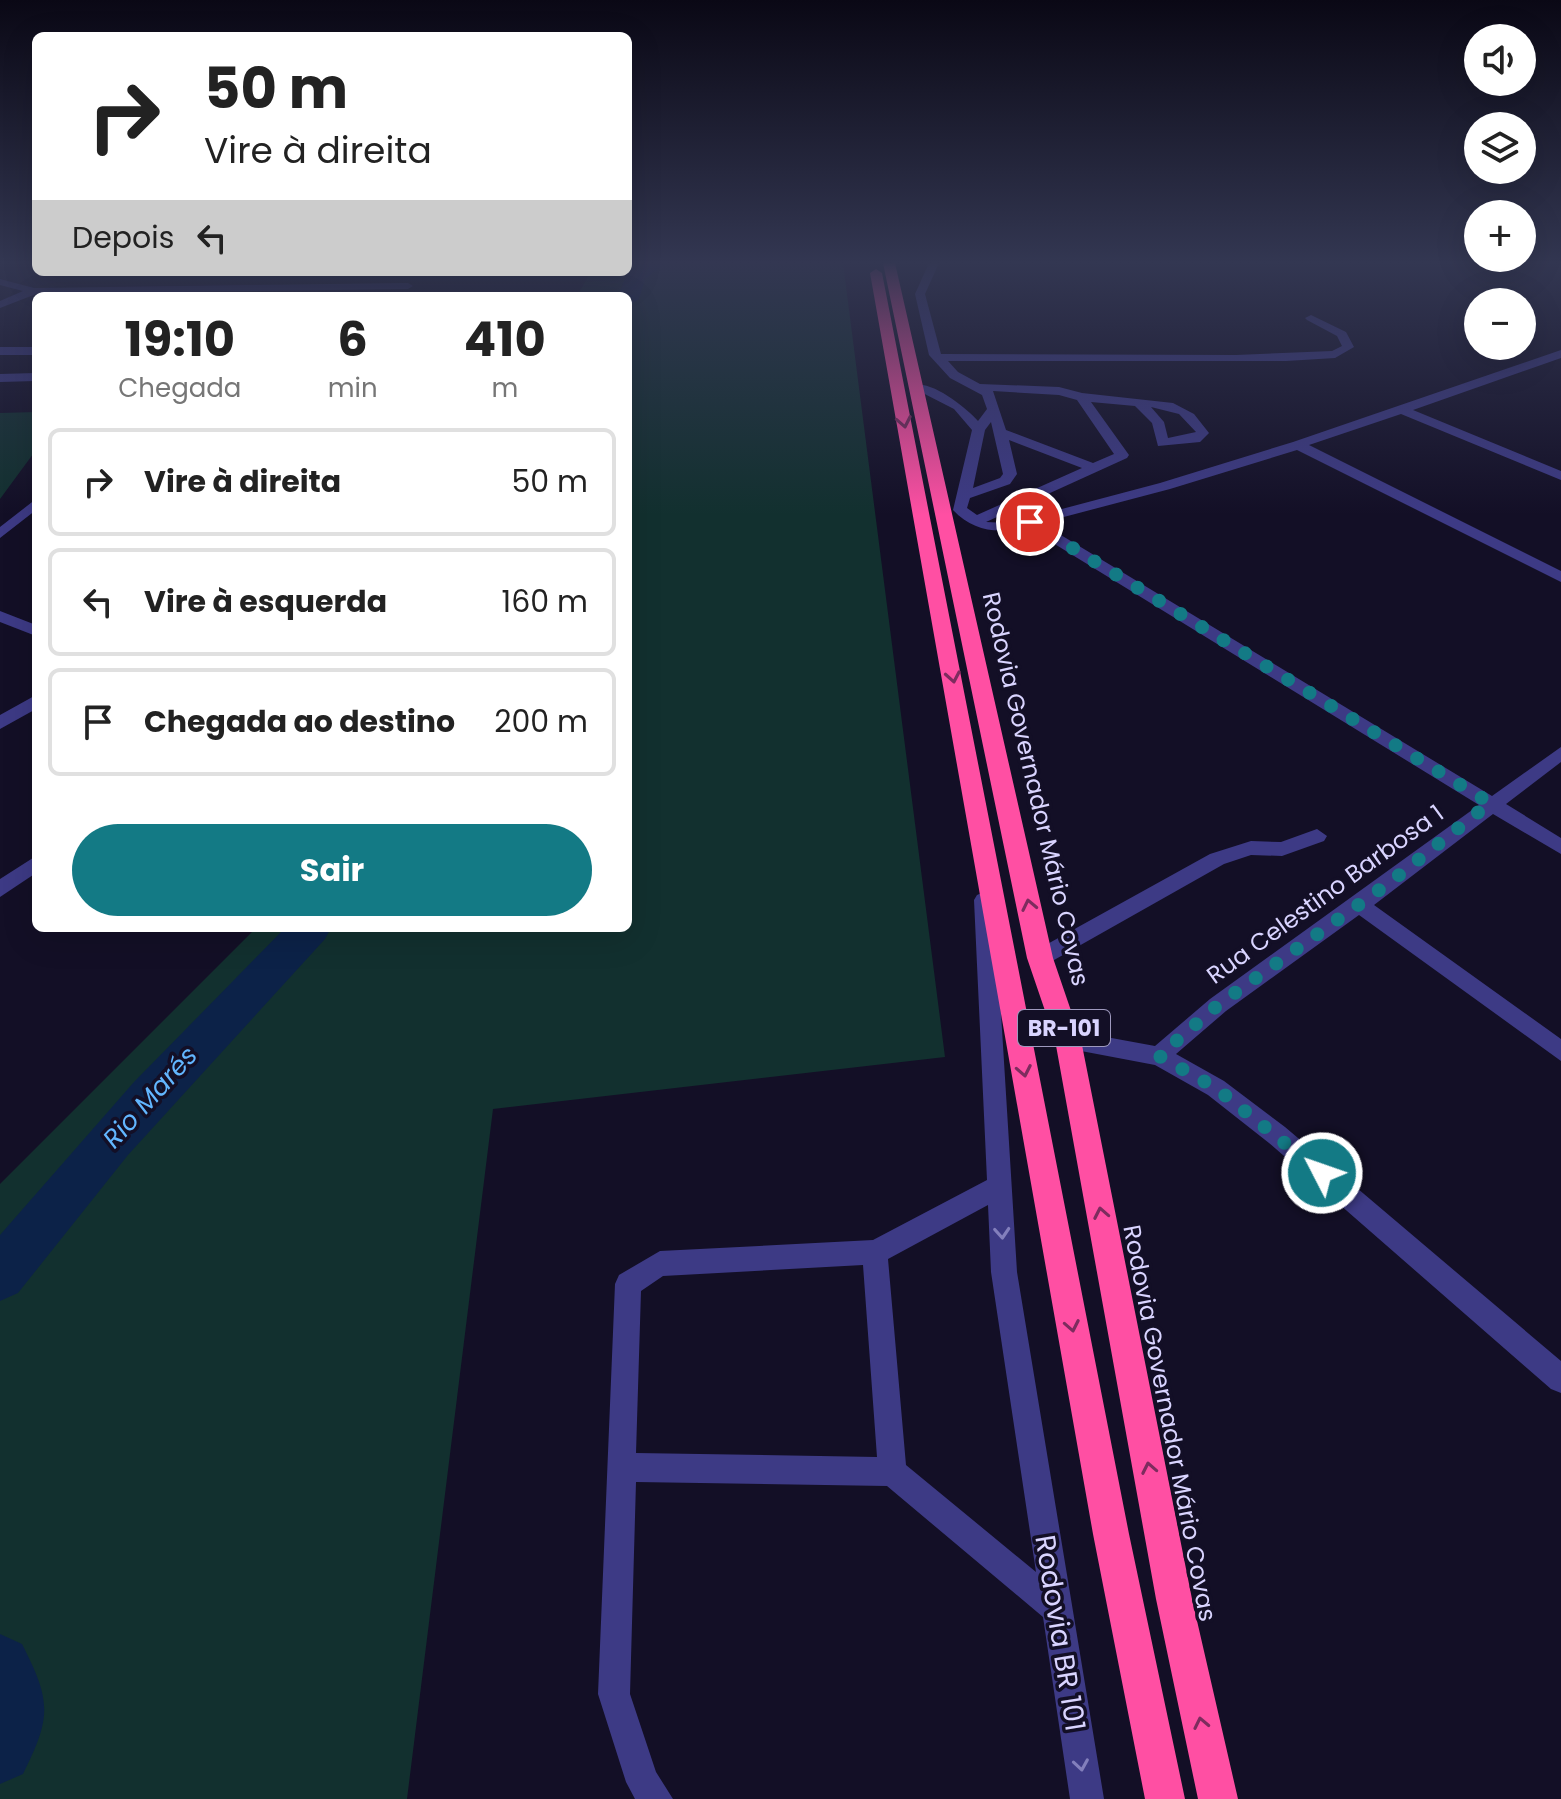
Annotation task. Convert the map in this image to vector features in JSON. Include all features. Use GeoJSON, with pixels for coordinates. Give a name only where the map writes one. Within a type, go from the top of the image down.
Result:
{"type":"FeatureCollection","features":[{"type":"Feature","properties":{"kind":"highway","name":"BR-101"},"geometry":{"type":"LineString","coordinates":[[890,347],[1111,1534],[1165,1799]]}},
{"type":"Feature","properties":{"kind":"highway","name":"Rodovia Governador Mário Covas"},"geometry":{"type":"LineString","coordinates":[[908,347],[1040,958],[1068,1040],[1174,1599],[1218,1799]]}},
{"type":"Feature","properties":{"kind":"street"},"geometry":{"type":"LineString","coordinates":[[933,347],[935,355],[954,375],[988,399],[1010,464],[1008,478],[962,503]]}},
{"type":"Feature","properties":{"kind":"street"},"geometry":{"type":"LineString","coordinates":[[939,347],[939,358]]}},
{"type":"Feature","properties":{"kind":"street"},"geometry":{"type":"LineString","coordinates":[[939,358],[1098,355],[1216,362],[1335,354],[1348,347]]}},
{"type":"Feature","properties":{"kind":"street"},"geometry":{"type":"LineString","coordinates":[[0,351],[32,351]]}},
{"type":"Feature","properties":{"kind":"street"},"geometry":{"type":"LineString","coordinates":[[962,503],[974,522],[999,528],[1030,522],[1165,486],[1298,445],[1541,366],[1561,354]]}},
{"type":"Feature","properties":{"kind":"street"},"geometry":{"type":"LineString","coordinates":[[0,378],[32,377]]}},
{"type":"Feature","properties":{"kind":"street"},"geometry":{"type":"LineString","coordinates":[[917,387],[958,406],[979,430]]}},
{"type":"Feature","properties":{"kind":"street"},"geometry":{"type":"LineString","coordinates":[[958,406],[988,399],[1059,391],[1081,397],[1171,405],[1188,412],[1203,433],[1195,439],[1163,443],[1158,422],[1139,403]]}},
{"type":"Feature","properties":{"kind":"street"},"geometry":{"type":"LineString","coordinates":[[974,522],[1097,469],[1122,455],[1081,397]]}},
{"type":"Feature","properties":{"kind":"street"},"geometry":{"type":"LineString","coordinates":[[951,539],[988,399]]}},
{"type":"Feature","properties":{"kind":"street"},"geometry":{"type":"LineString","coordinates":[[1403,410],[1561,476]]}},
{"type":"Feature","properties":{"kind":"street"},"geometry":{"type":"LineString","coordinates":[[1000,432],[1097,469]]}},
{"type":"Feature","properties":{"kind":"street"},"geometry":{"type":"LineString","coordinates":[[1298,445],[1561,577]]}},
{"type":"Feature","properties":{"kind":"street"},"geometry":{"type":"LineString","coordinates":[[0,534],[32,506]]}},
{"type":"Feature","properties":{"kind":"street"},"geometry":{"type":"LineString","coordinates":[[1030,522],[1561,847]]}},
{"type":"Feature","properties":{"kind":"street"},"geometry":{"type":"LineString","coordinates":[[0,616],[32,629]]}},
{"type":"Feature","properties":{"kind":"street"},"geometry":{"type":"LineString","coordinates":[[0,723],[32,703]]}},
{"type":"Feature","properties":{"kind":"street","name":"Rua Celestino Barbosa 1"},"geometry":{"type":"LineString","coordinates":[[1159,1056],[1218,1005],[1561,753]]}},
{"type":"Feature","properties":{"kind":"street"},"geometry":{"type":"LineString","coordinates":[[1040,958],[1217,859],[1251,848],[1282,849],[1317,836]]}},
{"type":"Feature","properties":{"kind":"street","name":"Rodovia BR 101"},"geometry":{"type":"LineString","coordinates":[[983,848],[1004,1272],[1087,1799]]}},
{"type":"Feature","properties":{"kind":"street"},"geometry":{"type":"LineString","coordinates":[[0,889],[32,866]]}},
{"type":"Feature","properties":{"kind":"street"},"geometry":{"type":"LineString","coordinates":[[1358,904],[1561,1051]]}},
{"type":"Feature","properties":{"kind":"street"},"geometry":{"type":"LineString","coordinates":[[1068,1040],[1159,1056],[1216,1088],[1277,1135],[1561,1379]]}},
{"type":"Feature","properties":{"kind":"street"},"geometry":{"type":"LineString","coordinates":[[656,1799],[643,1782],[614,1694],[628,1284],[660,1264],[875,1252],[999,1186]]}},
{"type":"Feature","properties":{"kind":"street"},"geometry":{"type":"LineString","coordinates":[[875,1252],[892,1472]]}},
{"type":"Feature","properties":{"kind":"street"},"geometry":{"type":"LineString","coordinates":[[621,1467],[892,1472],[1056,1608]]}},
{"type":"Feature","properties":{"kind":"green space"},"geometry":{"type":"Polygon","coordinates":[[[632,347],[854,347],[945,1057],[493,1109],[407,1799],[0,1799],[0,1184],[252,932],[632,932],[632,347]]]}},
{"type":"Feature","properties":{"kind":"green space"},"geometry":{"type":"Polygon","coordinates":[[[32,412],[32,455],[0,499],[0,413],[32,412]]]}},
{"type":"Feature","properties":{"kind":"waterway","name":"Rio Marés"},"geometry":{"type":"LineString","coordinates":[[0,1275],[112,1140],[307,932]]}},
{"type":"Feature","properties":{"kind":"waterway","name":"Rio Marés"},"geometry":{"type":"LineString","coordinates":[[0,1666],[14,1708],[11,1728],[0,1751]]}},
{"type":"Feature","properties":{"kind":"route"},"geometry":{"type":"LineString","coordinates":[[1030,522],[1490,803],[1389,883],[1218,1005],[1159,1056],[1216,1088],[1322,1173]]}}]}
